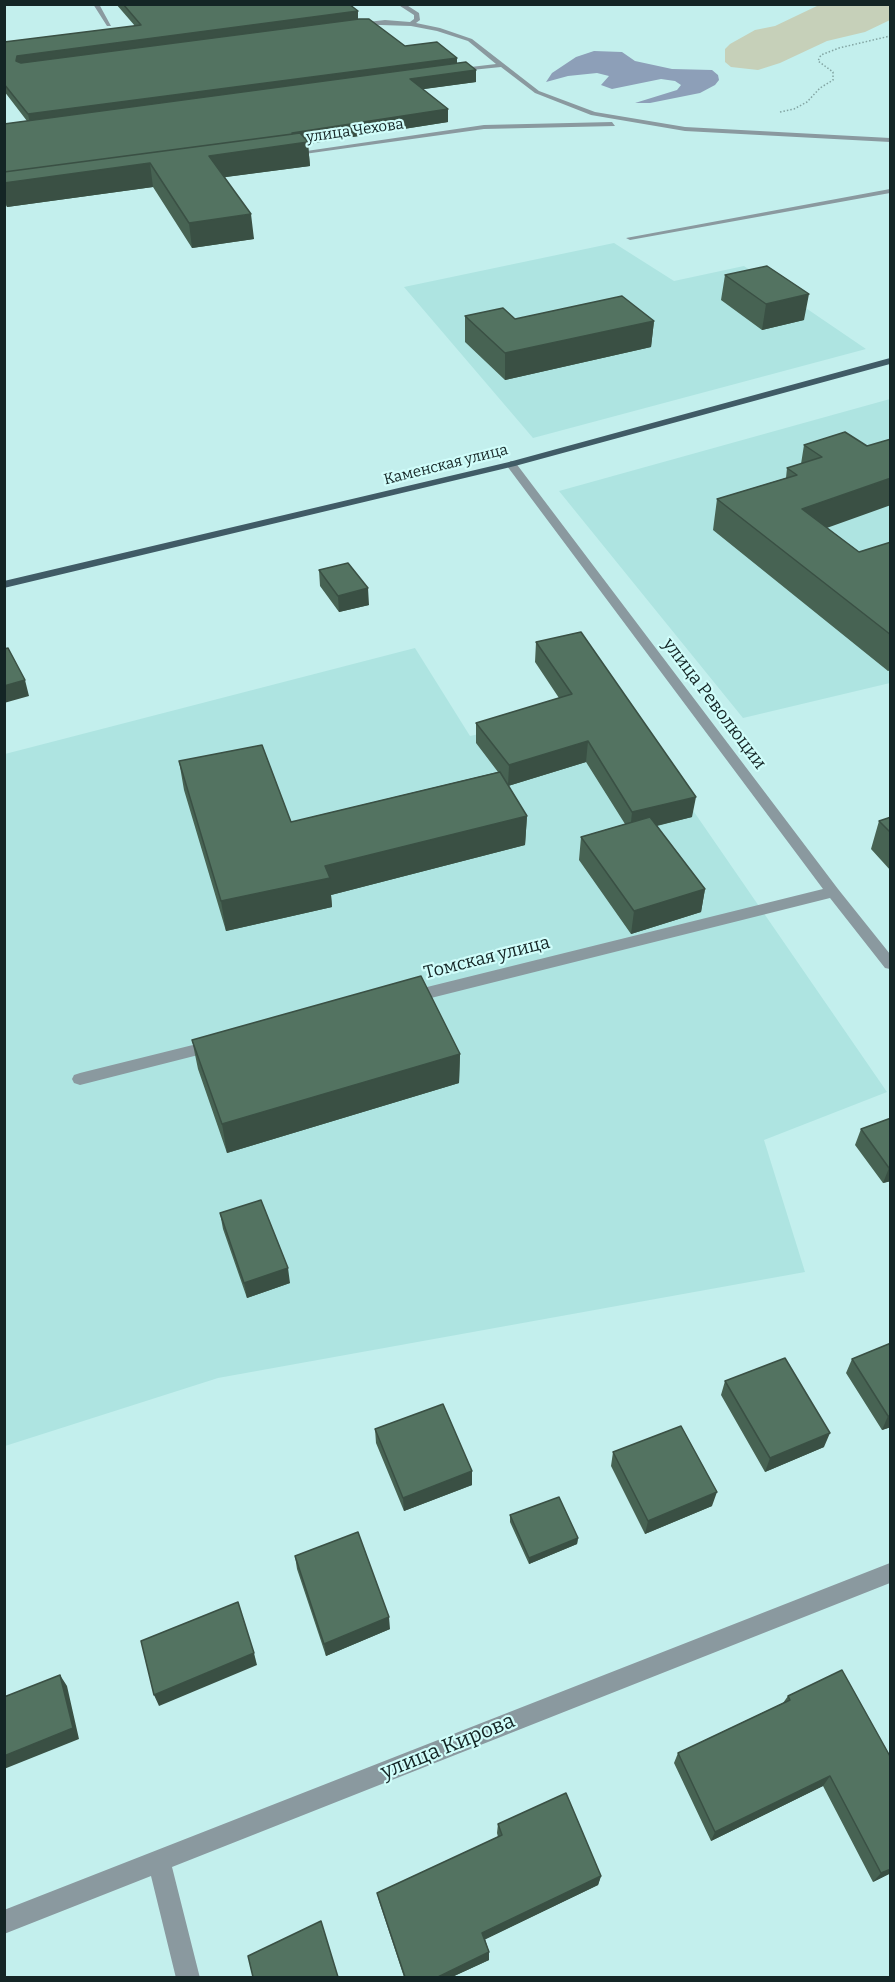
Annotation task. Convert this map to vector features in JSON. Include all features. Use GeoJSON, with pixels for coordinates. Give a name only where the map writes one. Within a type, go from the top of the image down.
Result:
{"type":"FeatureCollection","features":[{"type":"Feature","properties":{"kind":"main road","name":"Каменская улица"},"geometry":{"type":"LineString","coordinates":[[4,585],[511,464],[891,361]]}},
{"type":"Feature","properties":{"kind":"street"},"geometry":{"type":"LineString","coordinates":[[96,4],[109,25]]}},
{"type":"Feature","properties":{"kind":"street"},"geometry":{"type":"LineString","coordinates":[[400,4],[417,14],[417,20],[411,24]]}},
{"type":"Feature","properties":{"kind":"street"},"geometry":{"type":"LineString","coordinates":[[347,25],[385,22],[411,24],[438,29],[470,40],[537,92],[560,103],[593,114],[685,129],[891,140]]}},
{"type":"Feature","properties":{"kind":"street"},"geometry":{"type":"LineString","coordinates":[[443,73],[502,65]]}},
{"type":"Feature","properties":{"kind":"street","name":"улица Чехова"},"geometry":{"type":"LineString","coordinates":[[285,154],[484,127],[639,123]]}},
{"type":"Feature","properties":{"kind":"street"},"geometry":{"type":"LineString","coordinates":[[630,238],[891,191]]}},
{"type":"Feature","properties":{"kind":"street","name":"улица Революции"},"geometry":{"type":"LineString","coordinates":[[511,464],[833,892],[891,964]]}},
{"type":"Feature","properties":{"kind":"street","name":"Томская улица"},"geometry":{"type":"LineString","coordinates":[[393,1002],[833,892]]}},
{"type":"Feature","properties":{"kind":"street"},"geometry":{"type":"LineString","coordinates":[[80,1079],[231,1042]]}},
{"type":"Feature","properties":{"kind":"street","name":"улица Кирова"},"geometry":{"type":"LineString","coordinates":[[4,1922],[891,1573]]}},
{"type":"Feature","properties":{"kind":"street"},"geometry":{"type":"LineString","coordinates":[[159,1861],[188,1977]]}},
{"type":"Feature","properties":{"kind":"path"},"geometry":{"type":"LineString","coordinates":[[779,112],[794,109],[807,102],[820,88],[833,80],[834,72],[818,61],[821,56],[839,48],[891,36]]}},
{"type":"Feature","properties":{"kind":"shaded area"},"geometry":{"type":"Polygon","coordinates":[[[594,51],[622,52],[635,61],[672,69],[712,70],[718,75],[719,80],[715,85],[700,93],[650,103],[635,103],[677,90],[681,85],[675,81],[661,79],[612,89],[601,85],[609,76],[597,73],[568,76],[546,82],[552,73],[576,57],[594,51]]]}},
{"type":"Feature","properties":{"kind":"shaded area"},"geometry":{"type":"Polygon","coordinates":[[[614,243],[674,281],[744,266],[866,349],[533,438],[404,287],[614,243]]]}},
{"type":"Feature","properties":{"kind":"shaded area"},"geometry":{"type":"Polygon","coordinates":[[[890,399],[890,683],[743,718],[559,491],[890,399]]]}},
{"type":"Feature","properties":{"kind":"shaded area"},"geometry":{"type":"Polygon","coordinates":[[[415,648],[470,736],[619,703],[887,1092],[764,1140],[805,1272],[218,1378],[5,1446],[5,754],[415,648]]]}},
{"type":"Feature","properties":{"kind":"green space"},"geometry":{"type":"Polygon","coordinates":[[[819,5],[890,5],[890,20],[865,32],[827,41],[780,63],[758,70],[731,67],[725,62],[725,49],[730,44],[755,30],[775,26],[819,5]]]}},
{"type":"Feature","properties":{"kind":"building"},"geometry":{"type":"Polygon","coordinates":[[[123,4],[349,4],[358,11],[17,56],[16,61],[21,63],[359,19],[369,19],[405,46],[437,42],[457,58],[28,114],[4,84],[4,42],[141,25],[123,4]]]}},
{"type":"Feature","properties":{"kind":"building"},"geometry":{"type":"Polygon","coordinates":[[[466,62],[476,70],[410,79],[448,109],[293,134],[4,172],[4,124],[466,62]]]}},
{"type":"Feature","properties":{"kind":"building"},"geometry":{"type":"Polygon","coordinates":[[[300,133],[308,142],[209,156],[251,214],[189,223],[150,163],[4,183],[4,172],[300,133]]]}},
{"type":"Feature","properties":{"kind":"building"},"geometry":{"type":"Polygon","coordinates":[[[767,266],[809,294],[766,304],[725,275],[767,266]]]}},
{"type":"Feature","properties":{"kind":"building"},"geometry":{"type":"Polygon","coordinates":[[[622,296],[654,321],[505,353],[465,316],[503,308],[515,319],[622,296]]]}},
{"type":"Feature","properties":{"kind":"building"},"geometry":{"type":"Polygon","coordinates":[[[845,432],[867,446],[891,439],[891,478],[802,509],[859,552],[891,542],[891,635],[717,499],[797,475],[787,468],[822,457],[804,445],[845,432]]]}},
{"type":"Feature","properties":{"kind":"building"},"geometry":{"type":"Polygon","coordinates":[[[348,563],[368,588],[338,596],[319,570],[348,563]]]}},
{"type":"Feature","properties":{"kind":"building"},"geometry":{"type":"Polygon","coordinates":[[[581,632],[696,797],[632,812],[588,741],[509,765],[476,723],[572,694],[536,642],[581,632]]]}},
{"type":"Feature","properties":{"kind":"building"},"geometry":{"type":"Polygon","coordinates":[[[8,648],[25,680],[4,686],[4,649],[8,648]]]}},
{"type":"Feature","properties":{"kind":"building"},"geometry":{"type":"Polygon","coordinates":[[[262,745],[291,822],[500,772],[527,816],[325,866],[330,878],[221,901],[179,761],[262,745]]]}},
{"type":"Feature","properties":{"kind":"building"},"geometry":{"type":"Polygon","coordinates":[[[650,817],[705,889],[634,911],[581,837],[650,817]]]}},
{"type":"Feature","properties":{"kind":"building"},"geometry":{"type":"Polygon","coordinates":[[[891,817],[891,833],[879,821],[891,817]]]}},
{"type":"Feature","properties":{"kind":"building"},"geometry":{"type":"Polygon","coordinates":[[[421,976],[460,1054],[222,1124],[192,1040],[421,976]]]}},
{"type":"Feature","properties":{"kind":"building"},"geometry":{"type":"Polygon","coordinates":[[[891,1118],[891,1167],[889,1168],[861,1129],[891,1118]]]}},
{"type":"Feature","properties":{"kind":"building"},"geometry":{"type":"Polygon","coordinates":[[[261,1200],[288,1268],[244,1283],[220,1213],[261,1200]]]}},
{"type":"Feature","properties":{"kind":"building"},"geometry":{"type":"Polygon","coordinates":[[[891,1343],[891,1416],[888,1416],[852,1359],[891,1343]]]}},
{"type":"Feature","properties":{"kind":"building"},"geometry":{"type":"Polygon","coordinates":[[[785,1358],[830,1433],[770,1458],[725,1381],[785,1358]]]}},
{"type":"Feature","properties":{"kind":"building"},"geometry":{"type":"Polygon","coordinates":[[[443,1404],[472,1471],[403,1498],[375,1429],[443,1404]]]}},
{"type":"Feature","properties":{"kind":"building"},"geometry":{"type":"Polygon","coordinates":[[[681,1426],[717,1492],[648,1521],[613,1452],[681,1426]]]}},
{"type":"Feature","properties":{"kind":"building"},"geometry":{"type":"Polygon","coordinates":[[[559,1497],[578,1538],[529,1558],[510,1515],[559,1497]]]}},
{"type":"Feature","properties":{"kind":"building"},"geometry":{"type":"Polygon","coordinates":[[[358,1532],[389,1617],[324,1644],[295,1556],[358,1532]]]}},
{"type":"Feature","properties":{"kind":"building"},"geometry":{"type":"Polygon","coordinates":[[[238,1602],[254,1653],[154,1695],[141,1641],[238,1602]]]}},
{"type":"Feature","properties":{"kind":"building"},"geometry":{"type":"Polygon","coordinates":[[[842,1670],[891,1758],[891,1869],[881,1873],[830,1776],[715,1832],[678,1753],[790,1700],[788,1696],[842,1670]]]}},
{"type":"Feature","properties":{"kind":"building"},"geometry":{"type":"Polygon","coordinates":[[[60,1675],[73,1728],[4,1756],[4,1697],[60,1675]]]}},
{"type":"Feature","properties":{"kind":"building"},"geometry":{"type":"Polygon","coordinates":[[[566,1793],[601,1876],[482,1933],[489,1952],[438,1977],[405,1977],[377,1893],[502,1835],[498,1824],[566,1793]]]}},
{"type":"Feature","properties":{"kind":"building"},"geometry":{"type":"Polygon","coordinates":[[[321,1921],[338,1977],[253,1977],[248,1956],[321,1921]]]}}]}
